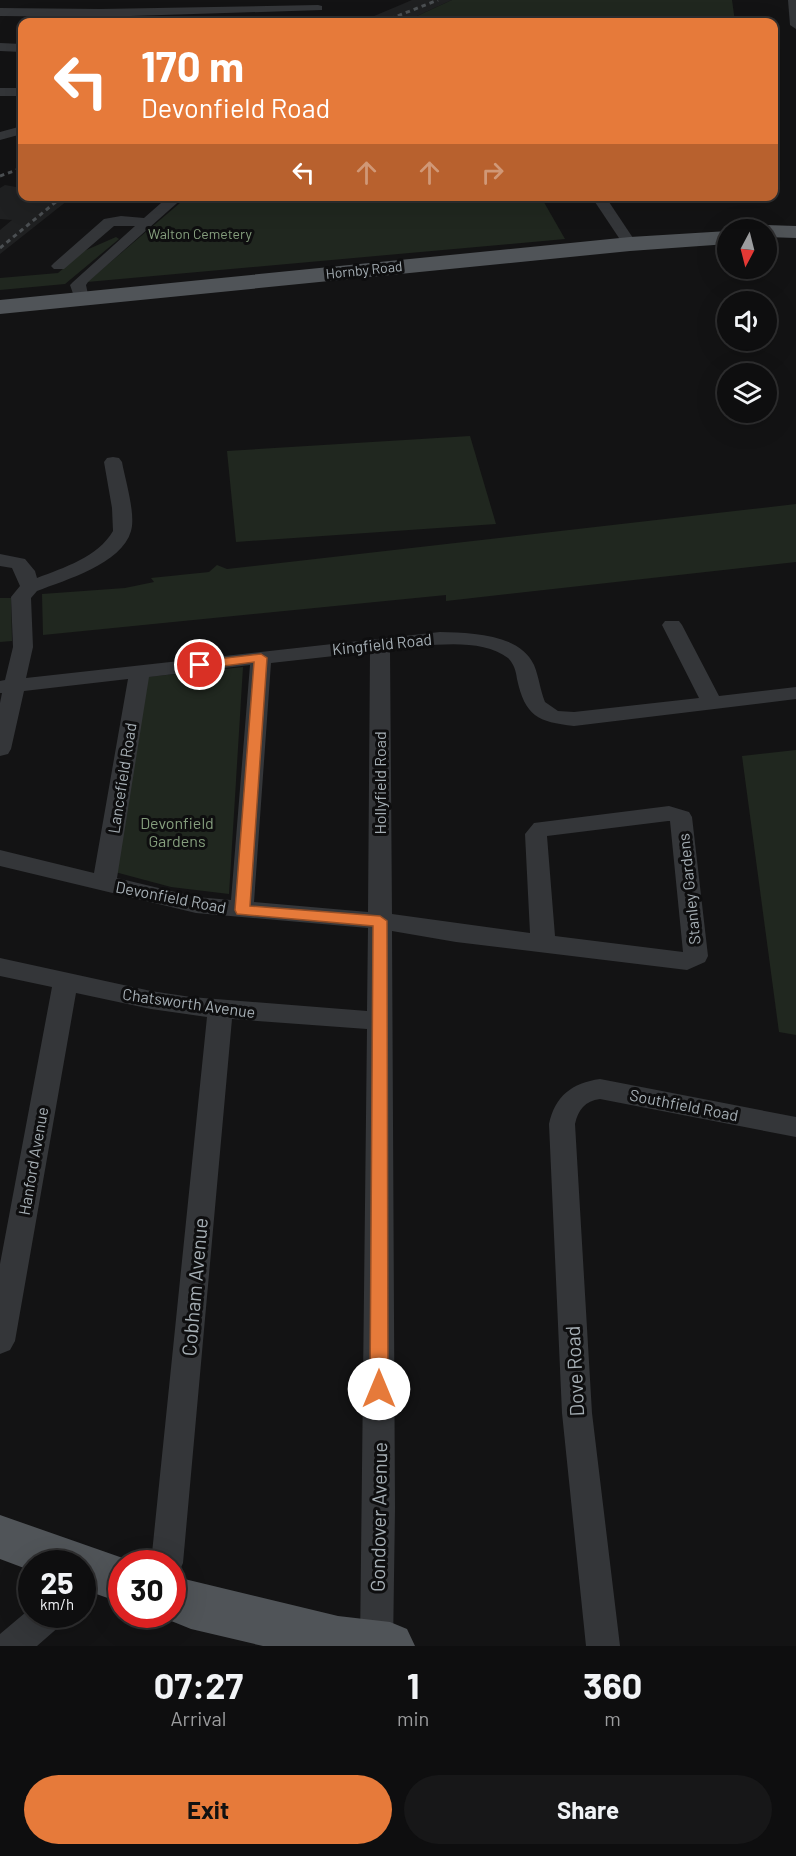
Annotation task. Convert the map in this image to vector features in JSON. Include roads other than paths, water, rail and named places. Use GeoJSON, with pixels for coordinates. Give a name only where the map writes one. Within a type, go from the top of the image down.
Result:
{"type":"FeatureCollection","features":[{"type":"Feature","properties":{"kind":"main road"},"geometry":{"type":"LineString","coordinates":[[777,231],[796,232]]}},
{"type":"Feature","properties":{"kind":"main road","name":"Hornby Road"},"geometry":{"type":"LineString","coordinates":[[0,299],[80,295],[717,232]]}},
{"type":"Feature","properties":{"kind":"main road","name":"Hornby Road"},"geometry":{"type":"LineString","coordinates":[[627,241],[717,237]]}},
{"type":"Feature","properties":{"kind":"main road"},"geometry":{"type":"LineString","coordinates":[[777,238],[796,239]]}},
{"type":"Feature","properties":{"kind":"main road","name":"Hornby Road"},"geometry":{"type":"LineString","coordinates":[[0,307],[80,295]]}},
{"type":"Feature","properties":{"kind":"main road"},"geometry":{"type":"LineString","coordinates":[[0,1537],[33,1550]]}},
{"type":"Feature","properties":{"kind":"main road"},"geometry":{"type":"LineString","coordinates":[[186,1604],[360,1644]]}},
{"type":"Feature","properties":{"kind":"street"},"geometry":{"type":"LineString","coordinates":[[100,13],[103,0]]}},
{"type":"Feature","properties":{"kind":"street"},"geometry":{"type":"LineString","coordinates":[[794,0],[796,25]]}},
{"type":"Feature","properties":{"kind":"street"},"geometry":{"type":"LineString","coordinates":[[0,12],[100,13],[323,6],[295,18]]}},
{"type":"Feature","properties":{"kind":"street"},"geometry":{"type":"LineString","coordinates":[[0,47],[18,48]]}},
{"type":"Feature","properties":{"kind":"street"},"geometry":{"type":"LineString","coordinates":[[0,92],[18,92]]}},
{"type":"Feature","properties":{"kind":"street"},"geometry":{"type":"LineString","coordinates":[[0,136],[18,131]]}},
{"type":"Feature","properties":{"kind":"street"},"geometry":{"type":"LineString","coordinates":[[80,295],[78,285],[82,279],[172,201]]}},
{"type":"Feature","properties":{"kind":"street"},"geometry":{"type":"LineString","coordinates":[[601,201],[627,241]]}},
{"type":"Feature","properties":{"kind":"street"},"geometry":{"type":"LineString","coordinates":[[56,259],[73,255],[109,222],[122,220],[146,223]]}},
{"type":"Feature","properties":{"kind":"street"},"geometry":{"type":"LineString","coordinates":[[24,614],[83,565],[113,547],[123,529],[113,462]]}},
{"type":"Feature","properties":{"kind":"street"},"geometry":{"type":"LineString","coordinates":[[0,560],[18,563],[25,571],[24,614],[7,687],[0,749]]}},
{"type":"Feature","properties":{"kind":"street"},"geometry":{"type":"LineString","coordinates":[[671,623],[713,704]]}},
{"type":"Feature","properties":{"kind":"street","name":"Kingfield Road"},"geometry":{"type":"LineString","coordinates":[[7,687],[440,638],[505,649],[520,660],[534,702],[542,710],[556,717],[574,719],[796,693]]}},
{"type":"Feature","properties":{"kind":"street","name":"Hollyfield Road"},"geometry":{"type":"LineString","coordinates":[[380,645],[380,921]]}},
{"type":"Feature","properties":{"kind":"street"},"geometry":{"type":"LineString","coordinates":[[242,910],[261,658]]}},
{"type":"Feature","properties":{"kind":"street","name":"Lancefield Road"},"geometry":{"type":"LineString","coordinates":[[104,884],[139,672]]}},
{"type":"Feature","properties":{"kind":"street","name":"Stanley Gardens"},"geometry":{"type":"LineString","coordinates":[[380,921],[456,933],[687,962],[696,956],[681,817],[669,813],[542,828],[536,834],[543,943]]}},
{"type":"Feature","properties":{"kind":"street","name":"Devonfield Road"},"geometry":{"type":"LineString","coordinates":[[0,858],[195,905],[380,921]]}},
{"type":"Feature","properties":{"kind":"street","name":"Gondover Avenue"},"geometry":{"type":"LineString","coordinates":[[360,1644],[379,1508],[380,921]]}},
{"type":"Feature","properties":{"kind":"street","name":"Chatsworth Avenue"},"geometry":{"type":"LineString","coordinates":[[0,967],[151,1000],[220,1010],[380,1021]]}},
{"type":"Feature","properties":{"kind":"street","name":"Hanford Avenue"},"geometry":{"type":"LineString","coordinates":[[0,1341],[9,1241],[66,981]]}},
{"type":"Feature","properties":{"kind":"street","name":"Cobham Avenue"},"geometry":{"type":"LineString","coordinates":[[168,1550],[220,1010]]}},
{"type":"Feature","properties":{"kind":"street","name":"Southfield Road"},"geometry":{"type":"LineString","coordinates":[[574,1098],[590,1090],[612,1090],[796,1127]]}},
{"type":"Feature","properties":{"kind":"street","name":"Dove Road"},"geometry":{"type":"LineString","coordinates":[[574,1098],[567,1106],[562,1124],[577,1413],[603,1646]]}},
{"type":"Feature","properties":{"kind":"street"},"geometry":{"type":"LineString","coordinates":[[11,1646],[32,1628]]}},
{"type":"Feature","properties":{"kind":"railway"},"geometry":{"type":"LineString","coordinates":[[392,18],[438,0]]}},
{"type":"Feature","properties":{"kind":"railway"},"geometry":{"type":"LineString","coordinates":[[0,176],[18,169]]}},
{"type":"Feature","properties":{"kind":"railway"},"geometry":{"type":"LineString","coordinates":[[0,248],[57,201]]}},
{"type":"Feature","properties":{"kind":"park label","name":"Walton Cemetery"},"geometry":{"type":"Point","coordinates":[200,234]}},
{"type":"Feature","properties":{"kind":"park label","name":"Devonfield Gardens"},"geometry":{"type":"Point","coordinates":[177,832]}}]}
